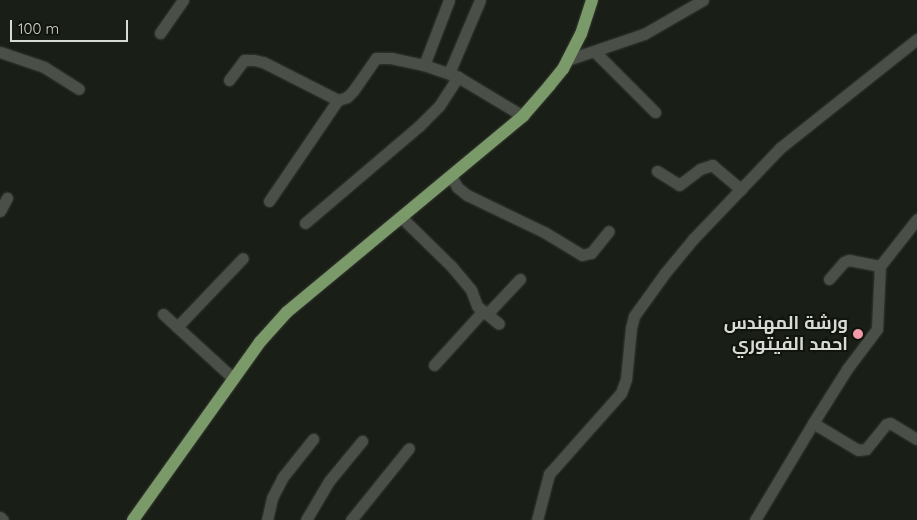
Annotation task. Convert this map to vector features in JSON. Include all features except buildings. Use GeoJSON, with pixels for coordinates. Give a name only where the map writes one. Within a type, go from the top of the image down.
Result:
{"type":"FeatureCollection","features":[{"type":"Feature","properties":{"kind":"main road"},"geometry":{"type":"LineString","coordinates":[[133,520],[260,342],[287,312],[523,116],[550,86],[581,34],[592,0]]}},
{"type":"Feature","properties":{"kind":"street"},"geometry":{"type":"LineString","coordinates":[[160,33],[183,0]]}},
{"type":"Feature","properties":{"kind":"street"},"geometry":{"type":"LineString","coordinates":[[424,65],[449,0]]}},
{"type":"Feature","properties":{"kind":"street"},"geometry":{"type":"LineString","coordinates":[[305,223],[419,126],[439,106],[454,75],[480,0]]}},
{"type":"Feature","properties":{"kind":"street"},"geometry":{"type":"LineString","coordinates":[[567,60],[644,34],[703,0]]}},
{"type":"Feature","properties":{"kind":"street"},"geometry":{"type":"LineString","coordinates":[[537,520],[549,474],[621,393],[626,379],[630,328],[634,316],[694,238],[780,148],[917,39]]}},
{"type":"Feature","properties":{"kind":"street"},"geometry":{"type":"LineString","coordinates":[[0,52],[44,67],[80,89]]}},
{"type":"Feature","properties":{"kind":"street"},"geometry":{"type":"LineString","coordinates":[[595,52],[655,112]]}},
{"type":"Feature","properties":{"kind":"street"},"geometry":{"type":"LineString","coordinates":[[269,201],[338,100],[347,97],[376,58],[392,58],[424,65],[454,75],[523,116]]}},
{"type":"Feature","properties":{"kind":"street"},"geometry":{"type":"LineString","coordinates":[[229,80],[244,60],[254,60],[263,62],[338,100]]}},
{"type":"Feature","properties":{"kind":"street"},"geometry":{"type":"LineString","coordinates":[[656,171],[679,186],[700,169],[712,165],[740,189]]}},
{"type":"Feature","properties":{"kind":"street"},"geometry":{"type":"LineString","coordinates":[[451,176],[457,187],[467,195],[544,232],[582,255],[592,253],[609,231]]}},
{"type":"Feature","properties":{"kind":"street"},"geometry":{"type":"LineString","coordinates":[[0,211],[7,198]]}},
{"type":"Feature","properties":{"kind":"street"},"geometry":{"type":"LineString","coordinates":[[401,216],[472,290],[474,302],[499,324]]}},
{"type":"Feature","properties":{"kind":"street"},"geometry":{"type":"LineString","coordinates":[[755,520],[847,369],[877,329],[880,266],[917,219]]}},
{"type":"Feature","properties":{"kind":"street"},"geometry":{"type":"LineString","coordinates":[[177,327],[243,258]]}},
{"type":"Feature","properties":{"kind":"street"},"geometry":{"type":"LineString","coordinates":[[829,279],[844,262],[849,260],[880,266]]}},
{"type":"Feature","properties":{"kind":"street"},"geometry":{"type":"LineString","coordinates":[[434,365],[520,279]]}},
{"type":"Feature","properties":{"kind":"street"},"geometry":{"type":"LineString","coordinates":[[163,314],[234,379]]}},
{"type":"Feature","properties":{"kind":"street"},"geometry":{"type":"LineString","coordinates":[[814,423],[858,450],[866,449],[886,424],[890,423],[917,439]]}},
{"type":"Feature","properties":{"kind":"street"},"geometry":{"type":"LineString","coordinates":[[266,520],[272,498],[282,478],[313,439]]}},
{"type":"Feature","properties":{"kind":"street"},"geometry":{"type":"LineString","coordinates":[[306,520],[329,481],[362,440]]}},
{"type":"Feature","properties":{"kind":"street"},"geometry":{"type":"LineString","coordinates":[[352,520],[409,448]]}},
{"type":"Feature","properties":{"kind":"street"},"geometry":{"type":"LineString","coordinates":[[0,517],[3,520]]}},
{"type":"Feature","properties":{"kind":"place","name":"ورشة المهندس احمد الفيتوري"},"geometry":{"type":"Point","coordinates":[858,334]}}]}
